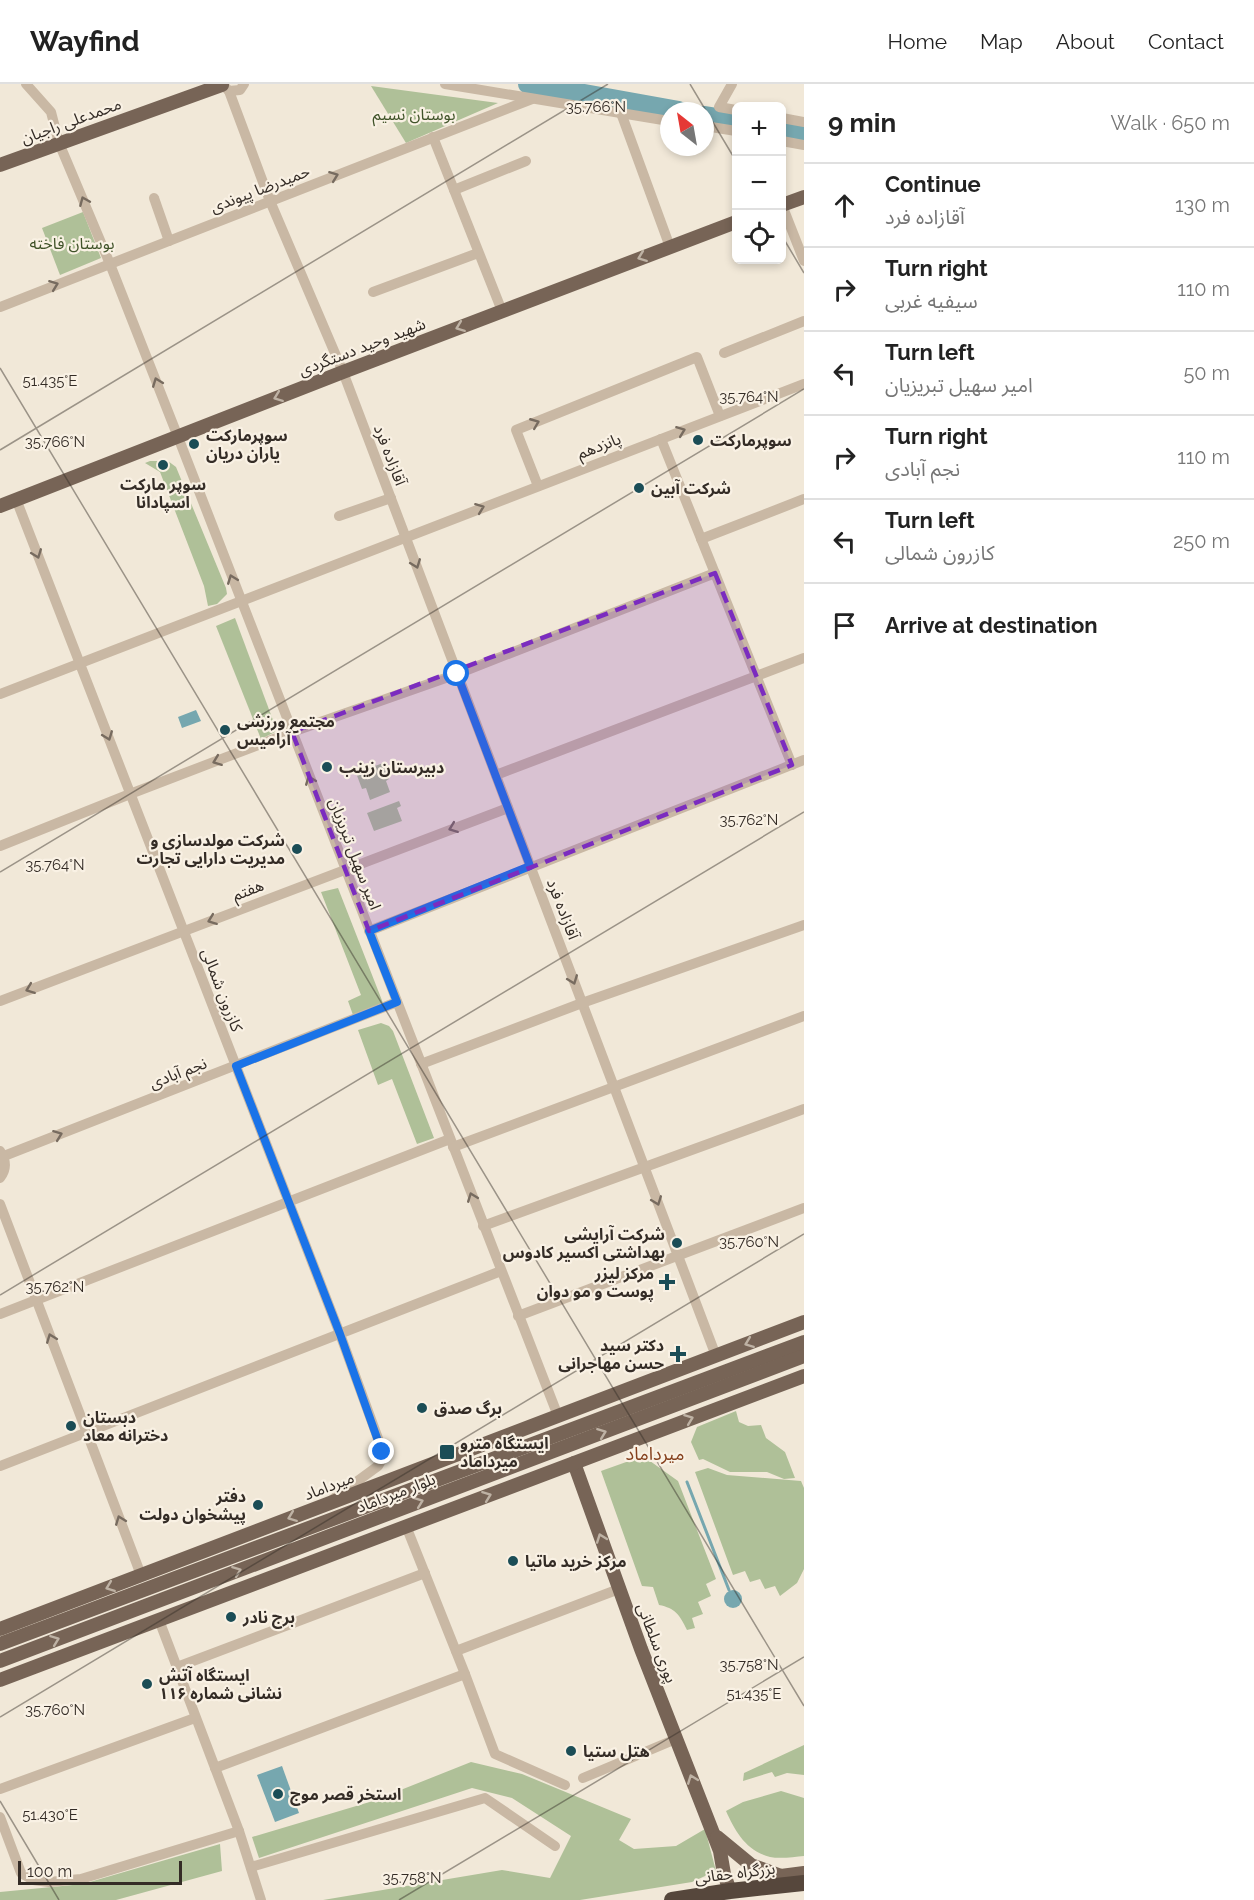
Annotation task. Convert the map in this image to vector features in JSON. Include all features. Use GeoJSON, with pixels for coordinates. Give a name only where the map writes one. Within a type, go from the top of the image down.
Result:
{"type":"FeatureCollection","features":[{"type":"Feature","properties":{"kind":"highway","name":"بزرگراه حقانی"},"geometry":{"type":"LineString","coordinates":[[672,1900],[730,1891],[804,1884]]}},
{"type":"Feature","properties":{"kind":"main road","name":"محمدعلی راجیان"},"geometry":{"type":"LineString","coordinates":[[0,165],[58,138],[208,84]]}},
{"type":"Feature","properties":{"kind":"main road","name":"محمدعلی راجیان"},"geometry":{"type":"LineString","coordinates":[[0,155],[224,87]]}},
{"type":"Feature","properties":{"kind":"main road"},"geometry":{"type":"LineString","coordinates":[[786,204],[804,197]]}},
{"type":"Feature","properties":{"kind":"main road","name":"شهید وحید دستگردی"},"geometry":{"type":"LineString","coordinates":[[0,506],[732,224]]}},
{"type":"Feature","properties":{"kind":"main road","name":"میرداماد"},"geometry":{"type":"LineString","coordinates":[[0,1629],[803,1324]]}},
{"type":"Feature","properties":{"kind":"main road","name":"بلوار میرداماد"},"geometry":{"type":"LineString","coordinates":[[0,1644],[804,1342]]}},
{"type":"Feature","properties":{"kind":"main road","name":"بلوار میرداماد"},"geometry":{"type":"LineString","coordinates":[[0,1661],[804,1356]]}},
{"type":"Feature","properties":{"kind":"main road"},"geometry":{"type":"LineString","coordinates":[[0,1680],[804,1376]]}},
{"type":"Feature","properties":{"kind":"main road","name":"پوری سلطانی"},"geometry":{"type":"LineString","coordinates":[[574,1463],[619,1589],[720,1851],[730,1891]]}},
{"type":"Feature","properties":{"kind":"main road"},"geometry":{"type":"LineString","coordinates":[[185,1573],[225,1543]]}},
{"type":"Feature","properties":{"kind":"main road"},"geometry":{"type":"LineString","coordinates":[[713,1834],[751,1864],[781,1876],[804,1873]]}},
{"type":"Feature","properties":{"kind":"street","name":"امیر سهیل تبریزیان"},"geometry":{"type":"LineString","coordinates":[[26,84],[51,112],[58,138],[178,437],[558,1416]]}},
{"type":"Feature","properties":{"kind":"street"},"geometry":{"type":"LineString","coordinates":[[224,87],[240,90],[244,84]]}},
{"type":"Feature","properties":{"kind":"street"},"geometry":{"type":"LineString","coordinates":[[445,84],[660,120]]}},
{"type":"Feature","properties":{"kind":"street"},"geometry":{"type":"LineString","coordinates":[[732,84],[719,107],[732,109]]}},
{"type":"Feature","properties":{"kind":"street","name":"آقازاده فرد"},"geometry":{"type":"LineString","coordinates":[[224,87],[343,372],[716,1356]]}},
{"type":"Feature","properties":{"kind":"street","name":"حمیدرضا پیوندی"},"geometry":{"type":"LineString","coordinates":[[0,307],[532,99]]}},
{"type":"Feature","properties":{"kind":"street"},"geometry":{"type":"LineString","coordinates":[[621,113],[670,247]]}},
{"type":"Feature","properties":{"kind":"street"},"geometry":{"type":"LineString","coordinates":[[786,119],[804,122]]}},
{"type":"Feature","properties":{"kind":"street"},"geometry":{"type":"LineString","coordinates":[[714,127],[732,130]]}},
{"type":"Feature","properties":{"kind":"street"},"geometry":{"type":"LineString","coordinates":[[433,137],[502,311]]}},
{"type":"Feature","properties":{"kind":"street"},"geometry":{"type":"LineString","coordinates":[[786,142],[804,145]]}},
{"type":"Feature","properties":{"kind":"street"},"geometry":{"type":"LineString","coordinates":[[454,190],[526,161]]}},
{"type":"Feature","properties":{"kind":"street"},"geometry":{"type":"LineString","coordinates":[[154,198],[169,241]]}},
{"type":"Feature","properties":{"kind":"street"},"geometry":{"type":"LineString","coordinates":[[784,210],[804,261]]}},
{"type":"Feature","properties":{"kind":"street"},"geometry":{"type":"LineString","coordinates":[[373,292],[478,253]]}},
{"type":"Feature","properties":{"kind":"street"},"geometry":{"type":"LineString","coordinates":[[724,353],[804,321]]}},
{"type":"Feature","properties":{"kind":"street"},"geometry":{"type":"LineString","coordinates":[[538,486],[516,430],[697,357],[720,416]]}},
{"type":"Feature","properties":{"kind":"street","name":"پانزدهم"},"geometry":{"type":"LineString","coordinates":[[0,694],[804,384]]}},
{"type":"Feature","properties":{"kind":"street"},"geometry":{"type":"LineString","coordinates":[[661,439],[792,765]]}},
{"type":"Feature","properties":{"kind":"street"},"geometry":{"type":"LineString","coordinates":[[339,516],[391,498]]}},
{"type":"Feature","properties":{"kind":"street"},"geometry":{"type":"LineString","coordinates":[[701,539],[804,499]]}},
{"type":"Feature","properties":{"kind":"street","name":"کازرون شمالی"},"geometry":{"type":"LineString","coordinates":[[16,500],[340,1334],[380,1444],[382,1459],[378,1466],[326,1504]]}},
{"type":"Feature","properties":{"kind":"street"},"geometry":{"type":"LineString","coordinates":[[0,846],[292,732],[457,674],[715,573]]}},
{"type":"Feature","properties":{"kind":"street"},"geometry":{"type":"LineString","coordinates":[[496,775],[804,658]]}},
{"type":"Feature","properties":{"kind":"street"},"geometry":{"type":"LineString","coordinates":[[369,931],[804,760]]}},
{"type":"Feature","properties":{"kind":"street","name":"هفتم"},"geometry":{"type":"LineString","coordinates":[[0,1001],[508,808]]}},
{"type":"Feature","properties":{"kind":"street"},"geometry":{"type":"LineString","coordinates":[[421,1064],[582,1003],[804,925]]}},
{"type":"Feature","properties":{"kind":"street","name":"نجم آبادی"},"geometry":{"type":"LineString","coordinates":[[2,1154],[236,1066],[397,1002]]}},
{"type":"Feature","properties":{"kind":"street"},"geometry":{"type":"LineString","coordinates":[[0,1314],[288,1202],[804,1016]]}},
{"type":"Feature","properties":{"kind":"street"},"geometry":{"type":"LineString","coordinates":[[483,1226],[804,1109]]}},
{"type":"Feature","properties":{"kind":"street"},"geometry":{"type":"LineString","coordinates":[[0,1178],[5,1169],[2,1154]]}},
{"type":"Feature","properties":{"kind":"street"},"geometry":{"type":"LineString","coordinates":[[0,1204],[141,1575]]}},
{"type":"Feature","properties":{"kind":"street"},"geometry":{"type":"LineString","coordinates":[[518,1316],[804,1208]]}},
{"type":"Feature","properties":{"kind":"street"},"geometry":{"type":"LineString","coordinates":[[0,1466],[501,1271]]}},
{"type":"Feature","properties":{"kind":"street"},"geometry":{"type":"LineString","coordinates":[[406,1526],[495,1754],[565,1785]]}},
{"type":"Feature","properties":{"kind":"street"},"geometry":{"type":"LineString","coordinates":[[177,1667],[425,1573]]}},
{"type":"Feature","properties":{"kind":"street"},"geometry":{"type":"LineString","coordinates":[[456,1651],[619,1589]]}},
{"type":"Feature","properties":{"kind":"street"},"geometry":{"type":"LineString","coordinates":[[159,1620],[239,1831],[261,1900]]}},
{"type":"Feature","properties":{"kind":"street"},"geometry":{"type":"LineString","coordinates":[[215,1768],[465,1674]]}},
{"type":"Feature","properties":{"kind":"street"},"geometry":{"type":"LineString","coordinates":[[4,1788],[195,1718]]}},
{"type":"Feature","properties":{"kind":"street"},"geometry":{"type":"LineString","coordinates":[[583,1778],[676,1739]]}},
{"type":"Feature","properties":{"kind":"street"},"geometry":{"type":"LineString","coordinates":[[250,1867],[485,1798],[555,1846]]}},
{"type":"Feature","properties":{"kind":"street"},"geometry":{"type":"LineString","coordinates":[[0,1817],[21,1873],[33,1880],[49,1882],[81,1879],[239,1831]]}},
{"type":"Feature","properties":{"kind":"highlighted area"},"geometry":{"type":"Polygon","coordinates":[[[715,573],[792,765],[369,931],[292,732],[715,573]]]}},
{"type":"Feature","properties":{"kind":"green space","name":"بوستان نسیم"},"geometry":{"type":"Polygon","coordinates":[[[371,86],[498,103],[406,143],[371,86]]]}},
{"type":"Feature","properties":{"kind":"green space","name":"بوستان فاخته"},"geometry":{"type":"Polygon","coordinates":[[[83,212],[101,258],[60,275],[42,228],[83,212]]]}},
{"type":"Feature","properties":{"kind":"green space"},"geometry":{"type":"Polygon","coordinates":[[[168,461],[176,467],[226,588],[227,594],[217,604],[208,606],[204,586],[160,472],[145,463],[168,461]]]}},
{"type":"Feature","properties":{"kind":"green space"},"geometry":{"type":"Polygon","coordinates":[[[235,618],[277,731],[261,739],[216,626],[235,618]]]}},
{"type":"Feature","properties":{"kind":"green space"},"geometry":{"type":"Polygon","coordinates":[[[383,763],[389,779],[386,781],[390,792],[370,800],[366,788],[362,789],[356,773],[383,763]]]}},
{"type":"Feature","properties":{"kind":"green space"},"geometry":{"type":"Polygon","coordinates":[[[399,801],[401,806],[397,808],[402,821],[374,831],[367,813],[399,801]]]}},
{"type":"Feature","properties":{"kind":"green space"},"geometry":{"type":"Polygon","coordinates":[[[338,888],[383,1003],[353,1015],[348,1001],[361,995],[321,892],[338,888]]]}},
{"type":"Feature","properties":{"kind":"green space"},"geometry":{"type":"Polygon","coordinates":[[[381,1023],[389,1026],[393,1031],[434,1138],[417,1144],[392,1079],[378,1085],[358,1030],[381,1023]]]}},
{"type":"Feature","properties":{"kind":"green space"},"geometry":{"type":"Polygon","coordinates":[[[736,1411],[739,1422],[748,1426],[761,1425],[766,1438],[785,1452],[795,1478],[784,1479],[767,1472],[730,1472],[703,1459],[699,1460],[691,1442],[697,1427],[736,1411]]]}},
{"type":"Feature","properties":{"kind":"green space"},"geometry":{"type":"Polygon","coordinates":[[[643,1456],[678,1481],[716,1579],[706,1584],[711,1596],[698,1602],[703,1614],[692,1618],[695,1628],[687,1630],[676,1613],[659,1605],[653,1587],[642,1586],[601,1471],[643,1456]]]}},
{"type":"Feature","properties":{"kind":"green space"},"geometry":{"type":"Polygon","coordinates":[[[708,1468],[727,1475],[801,1481],[804,1488],[804,1569],[797,1583],[780,1596],[775,1586],[765,1589],[760,1579],[750,1582],[745,1571],[733,1575],[695,1472],[708,1468]]]}},
{"type":"Feature","properties":{"kind":"green space"},"geometry":{"type":"Polygon","coordinates":[[[804,1745],[804,1775],[787,1773],[775,1777],[772,1772],[743,1781],[744,1773],[804,1745]]]}},
{"type":"Feature","properties":{"kind":"green space"},"geometry":{"type":"Polygon","coordinates":[[[471,1762],[522,1774],[631,1819],[619,1840],[634,1849],[676,1846],[705,1829],[716,1871],[692,1882],[580,1900],[323,1900],[502,1870],[550,1878],[571,1836],[512,1798],[472,1788],[259,1858],[252,1837],[373,1801],[471,1762]]]}},
{"type":"Feature","properties":{"kind":"green space"},"geometry":{"type":"Polygon","coordinates":[[[781,1791],[804,1798],[804,1856],[774,1858],[754,1850],[742,1839],[726,1811],[743,1802],[781,1791]]]}},
{"type":"Feature","properties":{"kind":"green space"},"geometry":{"type":"Polygon","coordinates":[[[220,1844],[222,1871],[116,1900],[0,1900],[0,1892],[83,1884],[220,1844]]]}},
{"type":"Feature","properties":{"kind":"water"},"geometry":{"type":"Polygon","coordinates":[[[196,710],[201,721],[182,728],[178,717],[196,710]]]}},
{"type":"Feature","properties":{"kind":"water"},"geometry":{"type":"Polygon","coordinates":[[[729,1590],[737,1590],[742,1595],[740,1606],[729,1608],[724,1603],[724,1595],[729,1590]]]}},
{"type":"Feature","properties":{"kind":"water","name":"استخر قصر موج"},"geometry":{"type":"Polygon","coordinates":[[[282,1766],[299,1813],[275,1822],[257,1775],[282,1766]]]}},
{"type":"Feature","properties":{"kind":"waterway"},"geometry":{"type":"LineString","coordinates":[[528,84],[660,108]]}},
{"type":"Feature","properties":{"kind":"waterway"},"geometry":{"type":"LineString","coordinates":[[714,117],[732,120]]}},
{"type":"Feature","properties":{"kind":"waterway"},"geometry":{"type":"LineString","coordinates":[[786,130],[804,133]]}},
{"type":"Feature","properties":{"kind":"waterway"},"geometry":{"type":"LineString","coordinates":[[687,1482],[729,1590]]}},
{"type":"Feature","properties":{"kind":"place","name":"سوپرمارکت"},"geometry":{"type":"Point","coordinates":[698,440]}},
{"type":"Feature","properties":{"kind":"place","name":"سوپرمارکت یاران دریان"},"geometry":{"type":"Point","coordinates":[194,444]}},
{"type":"Feature","properties":{"kind":"place","name":"سوپر مارکت اسپادانا"},"geometry":{"type":"Point","coordinates":[163,465]}},
{"type":"Feature","properties":{"kind":"place","name":"شرکت آبین"},"geometry":{"type":"Point","coordinates":[639,488]}},
{"type":"Feature","properties":{"kind":"place","name":"مجتمع ورزشی آرامیس"},"geometry":{"type":"Point","coordinates":[225,730]}},
{"type":"Feature","properties":{"kind":"place","name":"دبیرستان زینب"},"geometry":{"type":"Point","coordinates":[327,767]}},
{"type":"Feature","properties":{"kind":"place","name":"شرکت مولدسازی و مدیریت دارایی تجارت"},"geometry":{"type":"Point","coordinates":[297,849]}},
{"type":"Feature","properties":{"kind":"place","name":"شرکت آرایشی بهداشتی اکسیر کادوس"},"geometry":{"type":"Point","coordinates":[677,1243]}},
{"type":"Feature","properties":{"kind":"place","name":"مرکز لیزر پوست و مو دوان"},"geometry":{"type":"Point","coordinates":[667,1282]}},
{"type":"Feature","properties":{"kind":"place","name":"دکتر سید حسن مهاجرانی"},"geometry":{"type":"Point","coordinates":[678,1354]}},
{"type":"Feature","properties":{"kind":"place","name":"برگ صدق"},"geometry":{"type":"Point","coordinates":[422,1408]}},
{"type":"Feature","properties":{"kind":"place","name":"دبستان دخترانه معاد"},"geometry":{"type":"Point","coordinates":[71,1426]}},
{"type":"Feature","properties":{"kind":"place","name":"ایستگاه مترو میرداماد"},"geometry":{"type":"Point","coordinates":[447,1452]}},
{"type":"Feature","properties":{"kind":"place","name":"دفتر پیشخوان دولت"},"geometry":{"type":"Point","coordinates":[258,1505]}},
{"type":"Feature","properties":{"kind":"place","name":"مرکز خرید ماتیا"},"geometry":{"type":"Point","coordinates":[513,1561]}},
{"type":"Feature","properties":{"kind":"place","name":"برج نادر"},"geometry":{"type":"Point","coordinates":[231,1617]}},
{"type":"Feature","properties":{"kind":"place","name":"ایستگاه آتش نشانی شماره ۱۱۶"},"geometry":{"type":"Point","coordinates":[147,1684]}},
{"type":"Feature","properties":{"kind":"place","name":"هتل ستیا"},"geometry":{"type":"Point","coordinates":[571,1751]}},
{"type":"Feature","properties":{"kind":"place","name":"استخر قصر موج"},"geometry":{"type":"Point","coordinates":[278,1794]}},
{"type":"Feature","properties":{"kind":"district","name":"میرداماد"},"geometry":{"type":"Point","coordinates":[655,1453]}},
{"type":"Feature","properties":{"kind":"route"},"geometry":{"type":"LineString","coordinates":[[382,1452],[340,1334],[236,1066],[397,1002],[369,931],[530,866],[457,674]]}}]}
